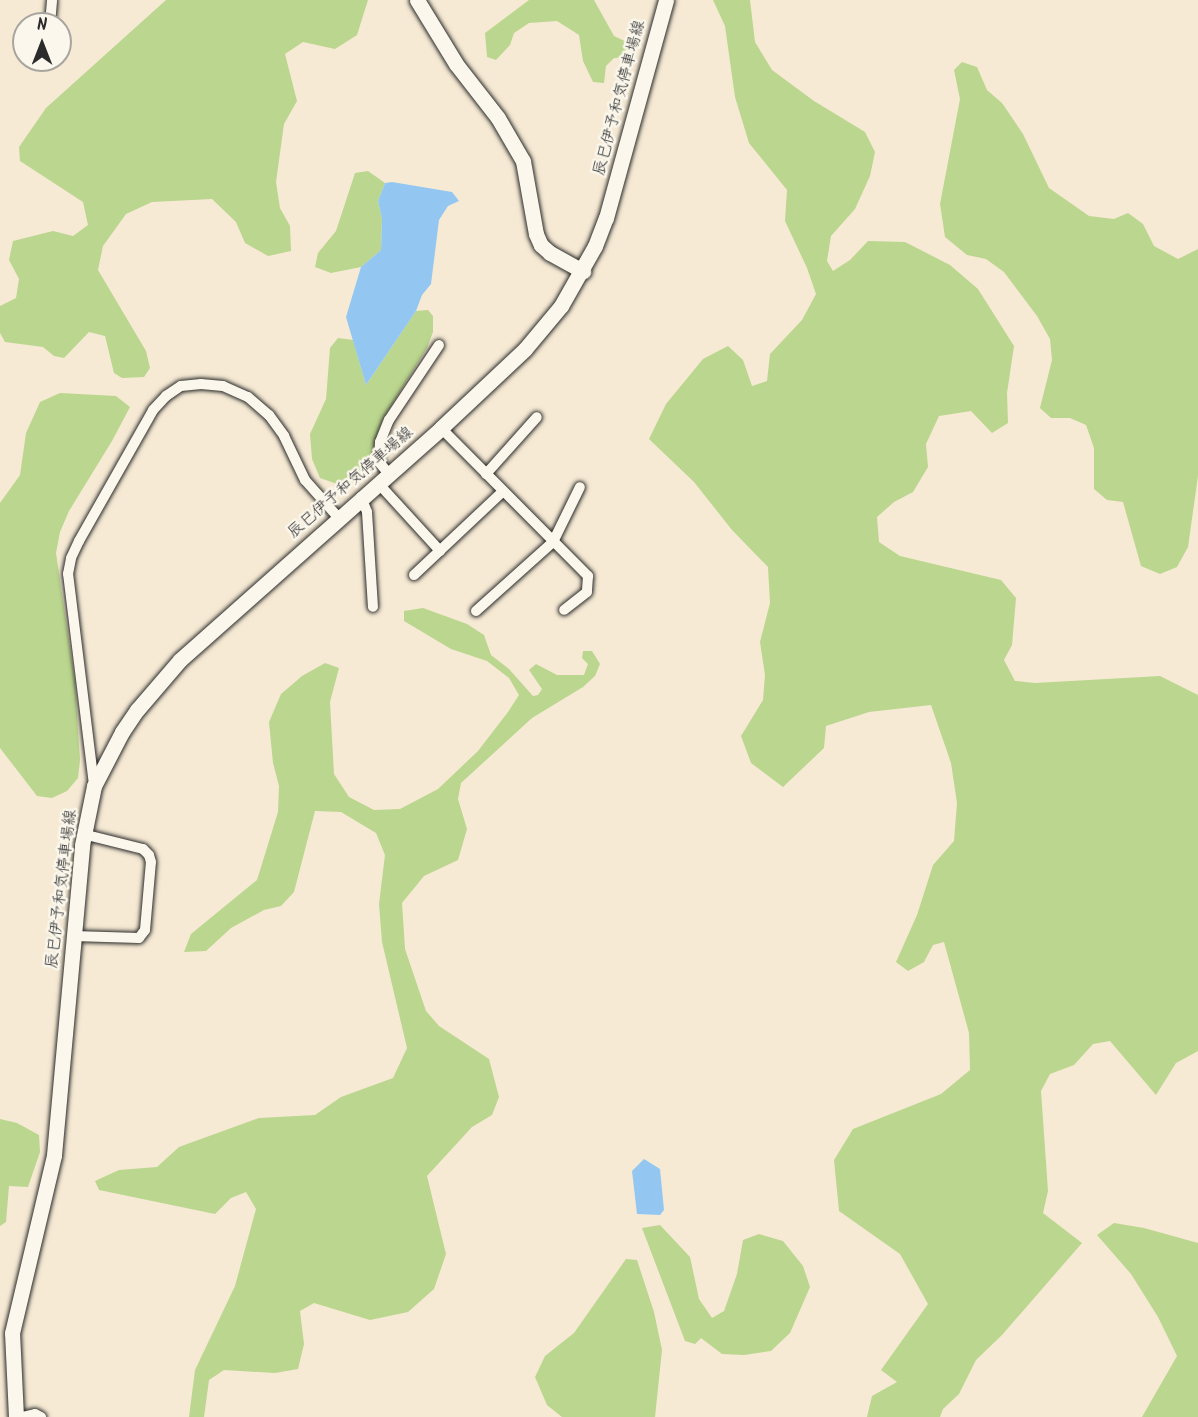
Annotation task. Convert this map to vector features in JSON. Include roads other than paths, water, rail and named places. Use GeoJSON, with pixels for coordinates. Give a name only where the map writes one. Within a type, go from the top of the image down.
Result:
{"type":"FeatureCollection","features":[{"type":"Feature","properties":{"kind":"main road"},"geometry":{"type":"LineString","coordinates":[[417,0],[456,64],[498,118],[523,161],[536,234],[542,245],[550,253],[583,271]]}},
{"type":"Feature","properties":{"kind":"main road","name":"辰巳伊予和気停車場線"},"geometry":{"type":"LineString","coordinates":[[16,1417],[12,1333],[54,1155],[84,834],[94,786],[122,732],[180,660],[338,517],[441,428],[525,349],[561,306],[583,271],[606,218],[666,0]]}},
{"type":"Feature","properties":{"kind":"street"},"geometry":{"type":"LineString","coordinates":[[439,345],[389,420],[380,442],[379,462],[383,478],[440,551]]}},
{"type":"Feature","properties":{"kind":"street"},"geometry":{"type":"LineString","coordinates":[[94,786],[68,574],[71,558],[79,541],[153,410],[166,396],[181,386],[201,384],[223,386],[248,397],[269,415],[284,436],[305,480],[338,517]]}},
{"type":"Feature","properties":{"kind":"street"},"geometry":{"type":"LineString","coordinates":[[486,474],[537,417]]}},
{"type":"Feature","properties":{"kind":"street"},"geometry":{"type":"LineString","coordinates":[[441,428],[502,492],[588,576],[586,592],[564,610]]}},
{"type":"Feature","properties":{"kind":"street"},"geometry":{"type":"LineString","coordinates":[[476,611],[553,542],[580,487]]}},
{"type":"Feature","properties":{"kind":"street"},"geometry":{"type":"LineString","coordinates":[[414,575],[502,492]]}},
{"type":"Feature","properties":{"kind":"street"},"geometry":{"type":"LineString","coordinates":[[361,497],[368,512],[373,607]]}},
{"type":"Feature","properties":{"kind":"street"},"geometry":{"type":"LineString","coordinates":[[73,936],[140,938],[145,930],[151,862],[149,855],[143,849],[84,834]]}},
{"type":"Feature","properties":{"kind":"street"},"geometry":{"type":"LineString","coordinates":[[22,1417],[35,1414],[41,1417]]}},
{"type":"Feature","properties":{"kind":"water"},"geometry":{"type":"Polygon","coordinates":[[[392,182],[452,192],[459,201],[448,206],[439,220],[431,284],[422,295],[416,311],[366,385],[346,317],[361,267],[381,250],[382,219],[378,201],[385,183],[392,182]]]}},
{"type":"Feature","properties":{"kind":"water"},"geometry":{"type":"Polygon","coordinates":[[[644,1159],[660,1169],[664,1210],[660,1215],[637,1214],[632,1171],[644,1159]]]}}]}
